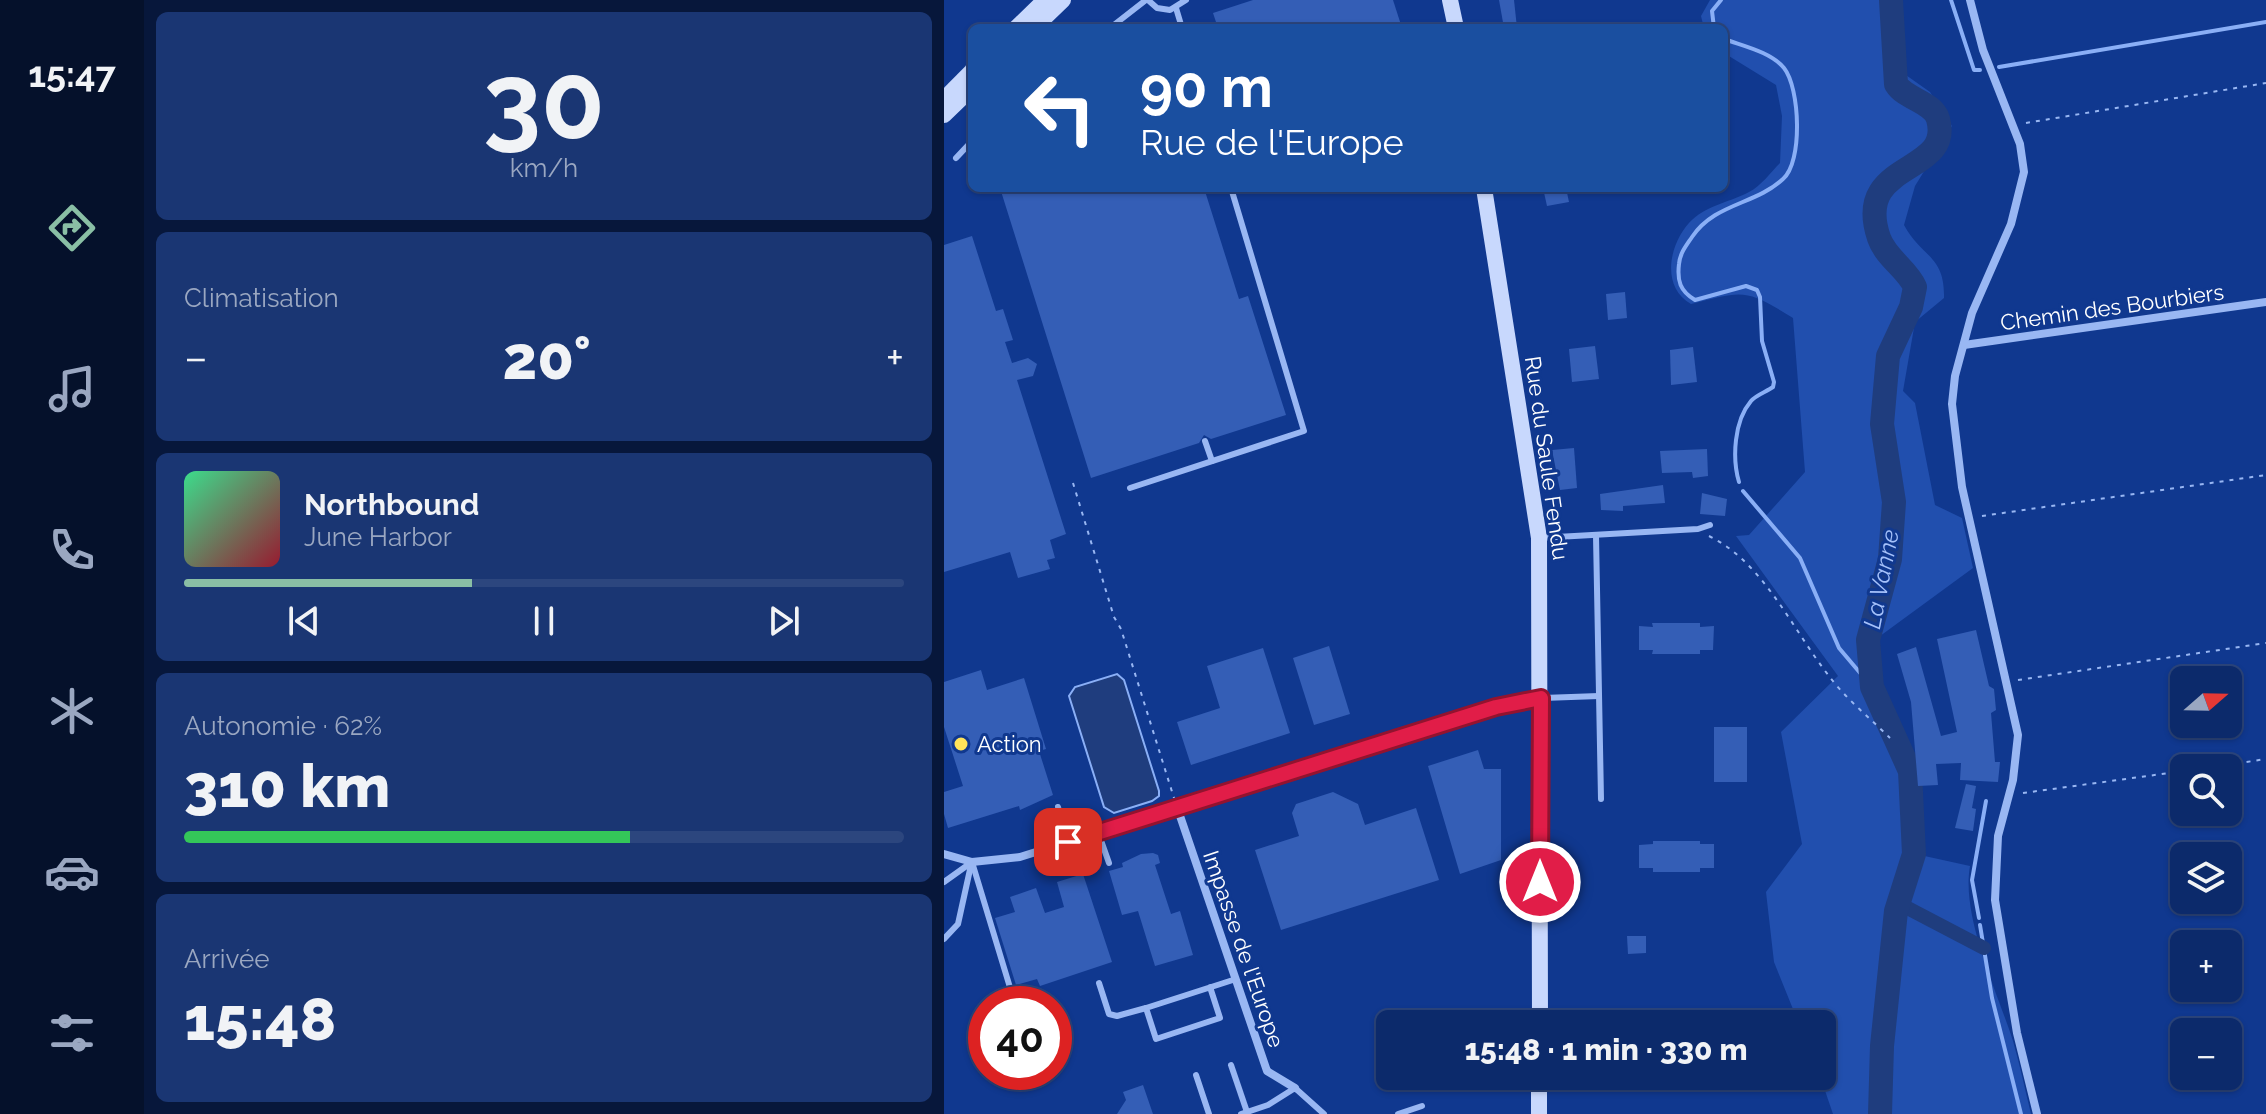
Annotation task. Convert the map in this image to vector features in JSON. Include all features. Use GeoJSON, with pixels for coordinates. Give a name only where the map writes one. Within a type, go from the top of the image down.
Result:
{"type":"FeatureCollection","features":[{"type":"Feature","properties":{"kind":"street"},"geometry":{"type":"LineString","coordinates":[[1020,24],[1045,0]]}},
{"type":"Feature","properties":{"kind":"street"},"geometry":{"type":"LineString","coordinates":[[1038,24],[1063,0]]}},
{"type":"Feature","properties":{"kind":"street"},"geometry":{"type":"LineString","coordinates":[[1450,0],[1455,24]]}},
{"type":"Feature","properties":{"kind":"street"},"geometry":{"type":"LineString","coordinates":[[1970,0],[1983,50],[2022,153],[2023,181],[2011,224],[1972,313],[1952,404],[1956,451],[1969,518],[2019,743],[1998,836],[1995,900],[2017,1033],[2037,1114]]}},
{"type":"Feature","properties":{"kind":"street"},"geometry":{"type":"LineString","coordinates":[[944,99],[968,75]]}},
{"type":"Feature","properties":{"kind":"street"},"geometry":{"type":"LineString","coordinates":[[944,115],[968,92]]}},
{"type":"Feature","properties":{"kind":"street","name":"Rue du Saule Fendu"},"geometry":{"type":"LineString","coordinates":[[1485,192],[1539,538],[1540,1010]]}},
{"type":"Feature","properties":{"kind":"street","name":"Chemin des Bourbiers"},"geometry":{"type":"LineString","coordinates":[[1964,345],[2266,302]]}},
{"type":"Feature","properties":{"kind":"street"},"geometry":{"type":"LineString","coordinates":[[944,854],[972,862],[1020,857],[1496,707],[1541,698]]}},
{"type":"Feature","properties":{"kind":"street","name":"Impasse de l'Europe"},"geometry":{"type":"LineString","coordinates":[[1177,807],[1267,1071],[1295,1088]]}},
{"type":"Feature","properties":{"kind":"street"},"geometry":{"type":"LineString","coordinates":[[1539,1090],[1539,1114]]}},
{"type":"Feature","properties":{"kind":"lane"},"geometry":{"type":"LineString","coordinates":[[1115,24],[1147,0],[1157,8],[1176,8],[1186,0]]}},
{"type":"Feature","properties":{"kind":"lane"},"geometry":{"type":"LineString","coordinates":[[1176,8],[1181,24]]}},
{"type":"Feature","properties":{"kind":"lane"},"geometry":{"type":"LineString","coordinates":[[956,158],[968,145]]}},
{"type":"Feature","properties":{"kind":"lane"},"geometry":{"type":"LineString","coordinates":[[1130,488],[1304,431],[1232,192]]}},
{"type":"Feature","properties":{"kind":"lane"},"geometry":{"type":"LineString","coordinates":[[1205,441],[1212,461]]}},
{"type":"Feature","properties":{"kind":"lane"},"geometry":{"type":"LineString","coordinates":[[1539,538],[1698,529],[1710,525]]}},
{"type":"Feature","properties":{"kind":"lane"},"geometry":{"type":"LineString","coordinates":[[1596,536],[1601,799]]}},
{"type":"Feature","properties":{"kind":"lane"},"geometry":{"type":"LineString","coordinates":[[1541,698],[1599,696]]}},
{"type":"Feature","properties":{"kind":"lane"},"geometry":{"type":"LineString","coordinates":[[1058,807],[1068,842]]}},
{"type":"Feature","properties":{"kind":"lane"},"geometry":{"type":"LineString","coordinates":[[1098,832],[1109,863]]}},
{"type":"Feature","properties":{"kind":"lane"},"geometry":{"type":"LineString","coordinates":[[944,882],[972,862]]}},
{"type":"Feature","properties":{"kind":"lane"},"geometry":{"type":"LineString","coordinates":[[944,939],[958,924],[972,862]]}},
{"type":"Feature","properties":{"kind":"lane"},"geometry":{"type":"LineString","coordinates":[[972,862],[1010,986]]}},
{"type":"Feature","properties":{"kind":"lane"},"geometry":{"type":"LineString","coordinates":[[1099,983],[1109,1014],[1117,1016],[1236,979]]}},
{"type":"Feature","properties":{"kind":"lane"},"geometry":{"type":"LineString","coordinates":[[1146,1008],[1156,1039],[1169,1035],[1220,1018],[1210,987]]}},
{"type":"Feature","properties":{"kind":"lane"},"geometry":{"type":"LineString","coordinates":[[1231,1065],[1244,1113],[1268,1105],[1295,1088],[1324,1114]]}},
{"type":"Feature","properties":{"kind":"lane"},"geometry":{"type":"LineString","coordinates":[[1196,1075],[1209,1114]]}},
{"type":"Feature","properties":{"kind":"lane"},"geometry":{"type":"LineString","coordinates":[[1398,1114],[1422,1106]]}},
{"type":"Feature","properties":{"kind":"path"},"geometry":{"type":"LineString","coordinates":[[2013,126],[2266,83]]}},
{"type":"Feature","properties":{"kind":"path"},"geometry":{"type":"LineString","coordinates":[[1969,518],[2266,475]]}},
{"type":"Feature","properties":{"kind":"path"},"geometry":{"type":"LineString","coordinates":[[1073,483],[1177,807]]}},
{"type":"Feature","properties":{"kind":"path"},"geometry":{"type":"LineString","coordinates":[[1698,529],[1722,542],[1749,565],[1831,679],[1890,738]]}},
{"type":"Feature","properties":{"kind":"path"},"geometry":{"type":"LineString","coordinates":[[2007,682],[2266,643]]}},
{"type":"Feature","properties":{"kind":"path"},"geometry":{"type":"LineString","coordinates":[[2242,763],[2266,759]]}},
{"type":"Feature","properties":{"kind":"path"},"geometry":{"type":"LineString","coordinates":[[2010,791],[2053,791],[2170,773]]}},
{"type":"Feature","properties":{"kind":"shaded area"},"geometry":{"type":"Polygon","coordinates":[[[1710,0],[1900,0],[1896,5],[1903,73],[1930,92],[1952,126],[1915,186],[1904,225],[1937,265],[1944,298],[1915,322],[1903,391],[1915,403],[1935,505],[1962,518],[1973,568],[1876,639],[1879,684],[1915,771],[1920,855],[1970,866],[1969,886],[1975,931],[2013,1041],[2031,1114],[1833,1114],[1825,1090],[1836,1090],[1836,1010],[1793,1010],[1774,962],[1766,892],[1802,844],[1781,732],[1838,676],[1736,536],[1749,535],[1805,472],[1793,318],[1745,295],[1723,296],[1691,304],[1681,296],[1672,275],[1671,263],[1678,239],[1693,219],[1753,189],[1780,163],[1782,116],[1776,85],[1728,55],[1728,24],[1703,24],[1701,16],[1710,0]]]}},
{"type":"Feature","properties":{"kind":"shaded area"},"geometry":{"type":"Polygon","coordinates":[[[1117,674],[1124,680],[1159,796],[1114,813],[1104,807],[1069,696],[1075,687],[1117,674]]]}},
{"type":"Feature","properties":{"kind":"building"},"geometry":{"type":"Polygon","coordinates":[[[1253,0],[1393,0],[1401,24],[1217,24],[1213,13],[1253,0]]]}},
{"type":"Feature","properties":{"kind":"building"},"geometry":{"type":"Polygon","coordinates":[[[1499,0],[1514,0],[1517,24],[1503,24],[1499,0]]]}},
{"type":"Feature","properties":{"kind":"building"},"geometry":{"type":"Polygon","coordinates":[[[1001,192],[1205,192],[1239,299],[1248,296],[1286,415],[1211,439],[1204,435],[1199,443],[1091,478],[1001,192]]]}},
{"type":"Feature","properties":{"kind":"building"},"geometry":{"type":"Polygon","coordinates":[[[1544,192],[1567,192],[1569,202],[1547,206],[1544,192]]]}},
{"type":"Feature","properties":{"kind":"building"},"geometry":{"type":"Polygon","coordinates":[[[972,236],[996,311],[1003,309],[1013,340],[1005,342],[1012,363],[1028,358],[1037,364],[1033,376],[1017,380],[1066,534],[1050,540],[1055,558],[1047,560],[1050,569],[1018,578],[1010,552],[944,572],[944,245],[972,236]]]}},
{"type":"Feature","properties":{"kind":"building"},"geometry":{"type":"Polygon","coordinates":[[[1625,292],[1627,318],[1608,320],[1606,294],[1625,292]]]}},
{"type":"Feature","properties":{"kind":"building"},"geometry":{"type":"Polygon","coordinates":[[[1595,346],[1599,379],[1572,382],[1569,349],[1595,346]]]}},
{"type":"Feature","properties":{"kind":"building"},"geometry":{"type":"Polygon","coordinates":[[[1693,347],[1697,382],[1671,385],[1670,350],[1693,347]]]}},
{"type":"Feature","properties":{"kind":"building"},"geometry":{"type":"Polygon","coordinates":[[[1574,448],[1577,488],[1560,490],[1552,450],[1574,448]]]}},
{"type":"Feature","properties":{"kind":"building"},"geometry":{"type":"Polygon","coordinates":[[[1707,449],[1708,476],[1693,478],[1692,472],[1662,473],[1660,451],[1707,449]]]}},
{"type":"Feature","properties":{"kind":"building"},"geometry":{"type":"Polygon","coordinates":[[[1663,485],[1665,503],[1623,506],[1623,511],[1601,510],[1600,494],[1663,485]]]}},
{"type":"Feature","properties":{"kind":"building"},"geometry":{"type":"Polygon","coordinates":[[[1702,493],[1727,499],[1725,516],[1700,514],[1702,493]]]}},
{"type":"Feature","properties":{"kind":"building"},"geometry":{"type":"Polygon","coordinates":[[[1652,623],[1714,626],[1713,650],[1700,650],[1700,654],[1652,654],[1653,650],[1639,650],[1639,626],[1653,627],[1652,623]]]}},
{"type":"Feature","properties":{"kind":"building"},"geometry":{"type":"Polygon","coordinates":[[[1976,630],[1989,686],[1994,689],[1996,710],[1991,713],[1995,762],[2000,762],[1998,782],[1960,780],[1961,763],[1936,764],[1938,785],[1918,786],[1911,702],[1897,654],[1916,647],[1941,736],[1957,732],[1937,639],[1976,630]]]}},
{"type":"Feature","properties":{"kind":"building"},"geometry":{"type":"Polygon","coordinates":[[[1329,646],[1350,714],[1314,725],[1293,658],[1329,646]]]}},
{"type":"Feature","properties":{"kind":"building"},"geometry":{"type":"Polygon","coordinates":[[[1263,648],[1290,733],[1191,765],[1177,722],[1220,708],[1207,666],[1263,648]]]}},
{"type":"Feature","properties":{"kind":"building"},"geometry":{"type":"Polygon","coordinates":[[[981,670],[987,690],[1024,678],[1046,749],[1039,751],[1053,795],[1020,810],[1019,806],[948,828],[944,814],[944,792],[963,786],[944,727],[944,682],[981,670]]]}},
{"type":"Feature","properties":{"kind":"building"},"geometry":{"type":"Polygon","coordinates":[[[1714,727],[1747,727],[1747,782],[1714,782],[1714,727]]]}},
{"type":"Feature","properties":{"kind":"building"},"geometry":{"type":"Polygon","coordinates":[[[1478,750],[1484,769],[1501,769],[1501,860],[1460,874],[1428,766],[1478,750]]]}},
{"type":"Feature","properties":{"kind":"building"},"geometry":{"type":"Polygon","coordinates":[[[1966,784],[1976,786],[1972,808],[1976,809],[1973,831],[1955,828],[1966,784]]]}},
{"type":"Feature","properties":{"kind":"building"},"geometry":{"type":"Polygon","coordinates":[[[1333,792],[1358,804],[1365,825],[1416,808],[1439,880],[1281,930],[1255,850],[1299,836],[1292,813],[1296,804],[1333,792]]]}},
{"type":"Feature","properties":{"kind":"building"},"geometry":{"type":"Polygon","coordinates":[[[1653,841],[1714,844],[1714,868],[1700,868],[1700,872],[1653,872],[1653,868],[1639,868],[1639,845],[1653,844],[1653,841]]]}},
{"type":"Feature","properties":{"kind":"building"},"geometry":{"type":"Polygon","coordinates":[[[1141,854],[1158,855],[1160,863],[1155,865],[1171,914],[1180,911],[1193,955],[1155,966],[1138,911],[1122,915],[1109,871],[1123,867],[1122,863],[1141,854]]]}},
{"type":"Feature","properties":{"kind":"building"},"geometry":{"type":"Polygon","coordinates":[[[1083,874],[1112,962],[1040,986],[1037,979],[1016,985],[995,918],[1015,912],[1010,897],[1036,888],[1045,913],[1064,907],[1057,882],[1083,874]]]}},
{"type":"Feature","properties":{"kind":"building"},"geometry":{"type":"Polygon","coordinates":[[[1627,936],[1646,936],[1646,953],[1628,954],[1627,936]]]}},
{"type":"Feature","properties":{"kind":"building"},"geometry":{"type":"Polygon","coordinates":[[[1143,1085],[1153,1114],[1117,1114],[1126,1100],[1123,1092],[1143,1085]]]}},
{"type":"Feature","properties":{"kind":"waterway"},"geometry":{"type":"LineString","coordinates":[[1714,24],[1712,11],[1721,0]]}},
{"type":"Feature","properties":{"kind":"waterway","name":"La Vanne"},"geometry":{"type":"LineString","coordinates":[[1880,1114],[1882,1046],[1896,911],[1914,854],[1910,771],[1872,687],[1868,640],[1890,559],[1894,502],[1882,424],[1888,356],[1911,307],[1915,287],[1882,245],[1874,213],[1879,194],[1890,181],[1932,151],[1939,137],[1938,119],[1931,108],[1896,84],[1891,0]]}},
{"type":"Feature","properties":{"kind":"waterway"},"geometry":{"type":"LineString","coordinates":[[1951,0],[1974,70],[1980,70]]}},
{"type":"Feature","properties":{"kind":"waterway"},"geometry":{"type":"LineString","coordinates":[[1999,67],[2266,22]]}},
{"type":"Feature","properties":{"kind":"waterway"},"geometry":{"type":"LineString","coordinates":[[1728,40],[1764,54],[1784,68],[1793,91],[1797,125],[1794,157],[1783,179],[1772,188],[1712,217],[1692,237],[1680,260],[1681,285],[1695,300],[1746,286],[1757,290],[1760,297],[1762,341],[1774,382],[1773,387],[1751,401],[1741,419],[1735,451],[1739,482]]}},
{"type":"Feature","properties":{"kind":"waterway"},"geometry":{"type":"LineString","coordinates":[[1743,491],[1800,558],[1839,648],[1872,687]]}},
{"type":"Feature","properties":{"kind":"waterway"},"geometry":{"type":"LineString","coordinates":[[1979,918],[1972,880],[1986,801]]}},
{"type":"Feature","properties":{"kind":"waterway"},"geometry":{"type":"LineString","coordinates":[[1898,903],[1984,948]]}},
{"type":"Feature","properties":{"kind":"waterway"},"geometry":{"type":"LineString","coordinates":[[1980,925],[1992,998],[2021,1114]]}},
{"type":"Feature","properties":{"kind":"place","name":"Action"},"geometry":{"type":"Point","coordinates":[961,744]}},
{"type":"Feature","properties":{"kind":"route"},"geometry":{"type":"LineString","coordinates":[[1068,842],[1496,707],[1541,698],[1540,882]]}}]}
